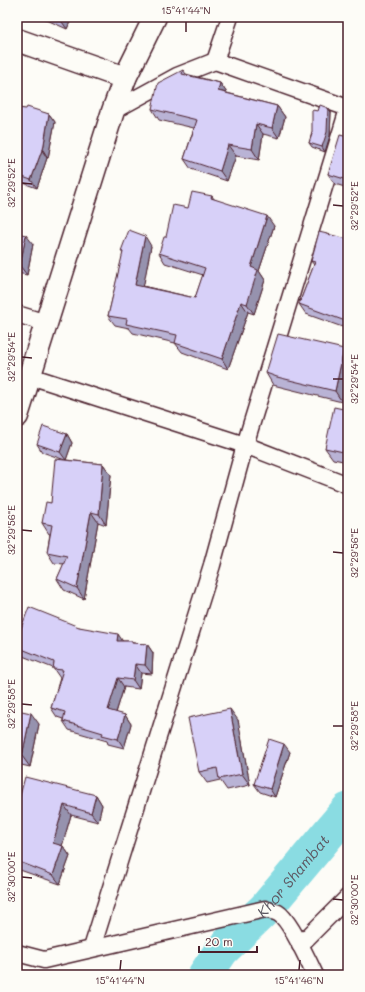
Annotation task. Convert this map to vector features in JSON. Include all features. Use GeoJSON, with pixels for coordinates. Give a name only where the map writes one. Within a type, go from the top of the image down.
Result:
{"type":"FeatureCollection","features":[{"type":"Feature","properties":{"kind":"street"},"geometry":{"type":"LineString","coordinates":[[17,416],[113,111],[125,78],[155,17]]}},
{"type":"Feature","properties":{"kind":"street"},"geometry":{"type":"LineString","coordinates":[[215,61],[230,17]]}},
{"type":"Feature","properties":{"kind":"street"},"geometry":{"type":"LineString","coordinates":[[17,40],[125,78]]}},
{"type":"Feature","properties":{"kind":"street"},"geometry":{"type":"LineString","coordinates":[[92,948],[212,565],[245,445],[348,109],[215,61],[177,76],[113,111]]}},
{"type":"Feature","properties":{"kind":"street"},"geometry":{"type":"LineString","coordinates":[[17,314],[46,323]]}},
{"type":"Feature","properties":{"kind":"street"},"geometry":{"type":"LineString","coordinates":[[30,376],[245,445],[348,485]]}},
{"type":"Feature","properties":{"kind":"street"},"geometry":{"type":"LineString","coordinates":[[300,945],[348,897]]}},
{"type":"Feature","properties":{"kind":"street"},"geometry":{"type":"LineString","coordinates":[[17,953],[44,960],[265,909],[278,914],[285,921],[300,945],[315,975]]}},
{"type":"Feature","properties":{"kind":"building"},"geometry":{"type":"Polygon","coordinates":[[[183,70],[182,74],[220,83],[218,91],[277,106],[272,128],[256,124],[252,149],[228,145],[220,171],[184,159],[197,120],[152,109],[158,83],[183,70]]]}},
{"type":"Feature","properties":{"kind":"building"},"geometry":{"type":"Polygon","coordinates":[[[320,105],[328,108],[327,132],[322,147],[309,143],[312,134],[312,110],[318,111],[320,105]]]}},
{"type":"Feature","properties":{"kind":"building"},"geometry":{"type":"Polygon","coordinates":[[[27,107],[49,114],[43,150],[31,180],[17,175],[17,108],[26,109],[27,107]]]}},
{"type":"Feature","properties":{"kind":"building"},"geometry":{"type":"Polygon","coordinates":[[[340,135],[348,137],[348,180],[328,174],[340,135]]]}},
{"type":"Feature","properties":{"kind":"building"},"geometry":{"type":"Polygon","coordinates":[[[192,192],[212,196],[211,198],[267,216],[251,267],[258,270],[247,304],[241,302],[222,359],[175,343],[177,335],[126,324],[127,319],[108,316],[123,252],[121,251],[129,230],[145,236],[135,285],[195,298],[205,268],[159,253],[164,237],[166,237],[173,205],[188,208],[192,192]]]}},
{"type":"Feature","properties":{"kind":"building"},"geometry":{"type":"Polygon","coordinates":[[[319,232],[348,239],[348,322],[299,304],[315,262],[311,261],[319,232]]]}},
{"type":"Feature","properties":{"kind":"building"},"geometry":{"type":"Polygon","coordinates":[[[17,233],[26,235],[20,266],[17,265],[17,233]]]}},
{"type":"Feature","properties":{"kind":"building"},"geometry":{"type":"Polygon","coordinates":[[[348,330],[348,348],[343,347],[348,330]]]}},
{"type":"Feature","properties":{"kind":"building"},"geometry":{"type":"Polygon","coordinates":[[[278,334],[344,349],[335,391],[266,373],[278,334]]]}},
{"type":"Feature","properties":{"kind":"building"},"geometry":{"type":"Polygon","coordinates":[[[334,407],[348,410],[348,453],[325,448],[334,407]]]}},
{"type":"Feature","properties":{"kind":"building"},"geometry":{"type":"Polygon","coordinates":[[[43,426],[67,434],[60,452],[37,444],[43,426]]]}},
{"type":"Feature","properties":{"kind":"building"},"geometry":{"type":"Polygon","coordinates":[[[55,459],[103,464],[99,514],[91,512],[77,588],[57,579],[67,556],[47,552],[52,525],[42,523],[46,502],[51,503],[55,459]]]}},
{"type":"Feature","properties":{"kind":"building"},"geometry":{"type":"Polygon","coordinates":[[[29,607],[79,627],[118,634],[117,641],[132,641],[132,643],[147,644],[145,665],[135,664],[133,680],[118,678],[108,710],[125,715],[118,739],[63,721],[65,712],[51,708],[63,670],[53,669],[54,662],[17,647],[17,639],[29,607]]]}},
{"type":"Feature","properties":{"kind":"building"},"geometry":{"type":"Polygon","coordinates":[[[230,709],[242,774],[219,779],[217,768],[199,772],[188,718],[230,709]]]}},
{"type":"Feature","properties":{"kind":"building"},"geometry":{"type":"Polygon","coordinates":[[[17,710],[31,713],[22,756],[17,755],[17,710]]]}},
{"type":"Feature","properties":{"kind":"building"},"geometry":{"type":"Polygon","coordinates":[[[269,739],[284,744],[270,789],[254,784],[269,739]]]}},
{"type":"Feature","properties":{"kind":"building"},"geometry":{"type":"Polygon","coordinates":[[[25,777],[96,795],[91,813],[64,805],[53,843],[63,846],[53,875],[17,861],[17,807],[25,777]]]}},
{"type":"Feature","properties":{"kind":"waterway","name":"Khor Shambat"},"geometry":{"type":"LineString","coordinates":[[205,975],[222,950],[265,909],[348,810]]}}]}
